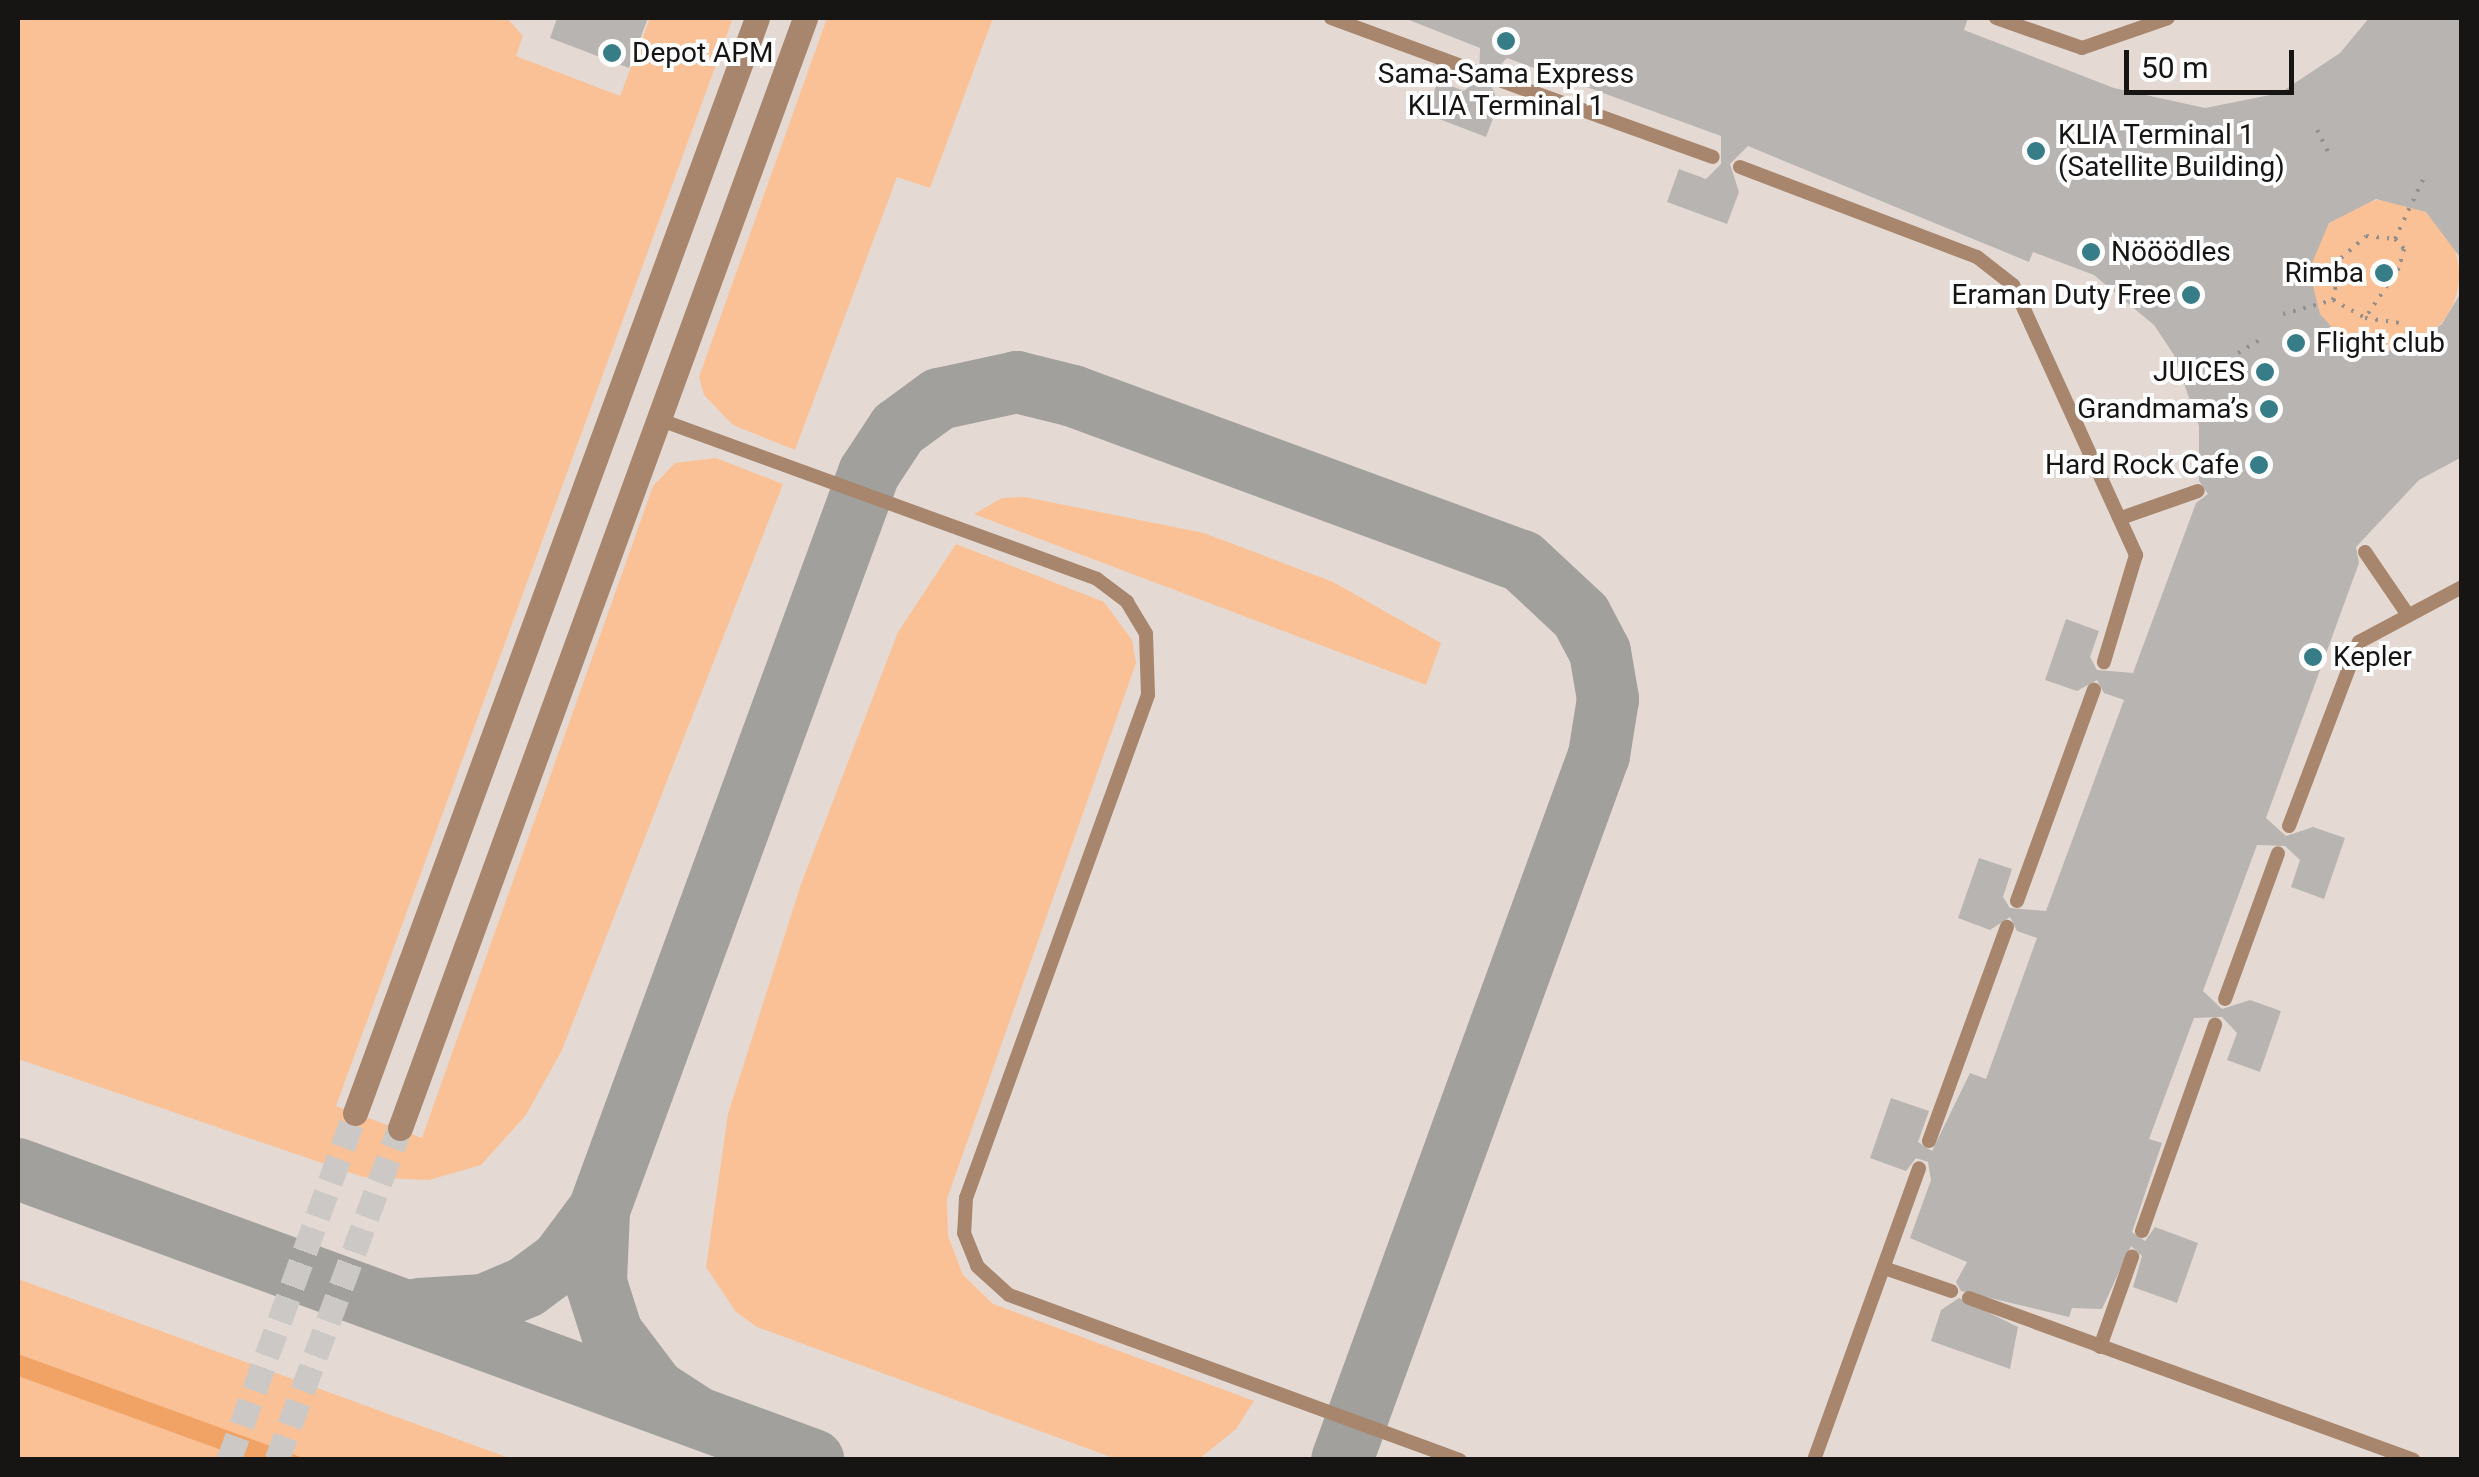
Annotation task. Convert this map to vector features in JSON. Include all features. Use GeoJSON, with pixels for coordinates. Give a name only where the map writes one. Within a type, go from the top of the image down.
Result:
{"type":"FeatureCollection","features":[{"type":"Feature","properties":{"kind":"street"},"geometry":{"type":"LineString","coordinates":[[355,1114],[757,18]]}},
{"type":"Feature","properties":{"kind":"street"},"geometry":{"type":"LineString","coordinates":[[400,1128],[805,18]]}},
{"type":"Feature","properties":{"kind":"lane"},"geometry":{"type":"LineString","coordinates":[[1331,18],[1472,70]]}},
{"type":"Feature","properties":{"kind":"lane"},"geometry":{"type":"LineString","coordinates":[[1996,18],[2082,48],[2168,18]]}},
{"type":"Feature","properties":{"kind":"lane"},"geometry":{"type":"LineString","coordinates":[[1500,80],[1714,157]]}},
{"type":"Feature","properties":{"kind":"lane"},"geometry":{"type":"LineString","coordinates":[[1740,167],[1997,268],[2024,306],[2124,517],[2137,567],[2104,662]]}},
{"type":"Feature","properties":{"kind":"lane"},"geometry":{"type":"LineString","coordinates":[[658,418],[1097,579],[1126,602],[1146,634],[1148,695],[966,1198],[964,1233],[977,1266],[1010,1294],[1460,1460]]}},
{"type":"Feature","properties":{"kind":"lane"},"geometry":{"type":"LineString","coordinates":[[2124,517],[2198,491]]}},
{"type":"Feature","properties":{"kind":"lane"},"geometry":{"type":"LineString","coordinates":[[2365,552],[2406,612]]}},
{"type":"Feature","properties":{"kind":"lane"},"geometry":{"type":"LineString","coordinates":[[2288,826],[2352,652],[2369,632],[2462,587]]}},
{"type":"Feature","properties":{"kind":"lane"},"geometry":{"type":"LineString","coordinates":[[2016,901],[2094,690]]}},
{"type":"Feature","properties":{"kind":"lane"},"geometry":{"type":"LineString","coordinates":[[2225,999],[2278,852]]}},
{"type":"Feature","properties":{"kind":"lane"},"geometry":{"type":"LineString","coordinates":[[1929,1141],[2008,927]]}},
{"type":"Feature","properties":{"kind":"lane"},"geometry":{"type":"LineString","coordinates":[[2142,1231],[2216,1025]]}},
{"type":"Feature","properties":{"kind":"lane"},"geometry":{"type":"LineString","coordinates":[[1814,1460],[1919,1168]]}},
{"type":"Feature","properties":{"kind":"lane"},"geometry":{"type":"LineString","coordinates":[[2100,1347],[2132,1258]]}},
{"type":"Feature","properties":{"kind":"lane"},"geometry":{"type":"LineString","coordinates":[[1884,1268],[1951,1291]]}},
{"type":"Feature","properties":{"kind":"lane"},"geometry":{"type":"LineString","coordinates":[[1969,1298],[2412,1460]]}},
{"type":"Feature","properties":{"kind":"path"},"geometry":{"type":"LineString","coordinates":[[2317,130],[2331,157]]}},
{"type":"Feature","properties":{"kind":"path"},"geometry":{"type":"LineString","coordinates":[[2395,239],[2426,172]]}},
{"type":"Feature","properties":{"kind":"path"},"geometry":{"type":"LineString","coordinates":[[2332,300],[2340,258],[2366,236],[2395,239],[2404,250],[2399,268],[2365,318]]}},
{"type":"Feature","properties":{"kind":"path"},"geometry":{"type":"LineString","coordinates":[[2284,314],[2332,300],[2365,318],[2402,322]]}},
{"type":"Feature","properties":{"kind":"path"},"geometry":{"type":"LineString","coordinates":[[2238,353],[2266,337]]}},
{"type":"Feature","properties":{"kind":"shaded area"},"geometry":{"type":"Polygon","coordinates":[[[18,18],[2461,18],[2461,1459],[18,1459],[18,18]]]}},
{"type":"Feature","properties":{"kind":"shaded area"},"geometry":{"type":"Polygon","coordinates":[[[18,18],[507,18],[523,36],[516,56],[620,96],[650,18],[733,18],[336,1106],[422,1138],[653,486],[675,463],[716,458],[783,484],[562,1050],[526,1115],[481,1165],[429,1180],[363,1177],[18,1059],[18,18]]]}},
{"type":"Feature","properties":{"kind":"shaded area"},"geometry":{"type":"Polygon","coordinates":[[[827,18],[993,18],[930,188],[897,177],[795,450],[733,425],[704,395],[699,377],[827,18]]]}},
{"type":"Feature","properties":{"kind":"shaded area","name":"Rimba"},"geometry":{"type":"Polygon","coordinates":[[[2384,200],[2413,206],[2437,222],[2453,246],[2459,275],[2453,304],[2437,328],[2413,344],[2384,350],[2355,344],[2331,328],[2315,304],[2309,275],[2315,246],[2331,222],[2355,206],[2384,200]]]}},
{"type":"Feature","properties":{"kind":"shaded area"},"geometry":{"type":"Polygon","coordinates":[[[1025,497],[1204,533],[1333,582],[1441,643],[1426,685],[974,514],[1002,498],[1025,497]]]}},
{"type":"Feature","properties":{"kind":"shaded area"},"geometry":{"type":"Polygon","coordinates":[[[956,544],[1104,602],[1132,640],[1136,663],[947,1199],[948,1236],[963,1275],[993,1304],[1254,1401],[1236,1429],[1199,1459],[1116,1459],[757,1327],[736,1312],[706,1267],[728,1114],[800,887],[898,632],[956,544]]]}},
{"type":"Feature","properties":{"kind":"shaded area"},"geometry":{"type":"Polygon","coordinates":[[[18,1279],[512,1459],[18,1459],[18,1279]]]}},
{"type":"Feature","properties":{"kind":"shaded area"},"geometry":{"type":"Polygon","coordinates":[[[18,1354],[306,1459],[246,1459],[18,1376],[18,1354]]]}},
{"type":"Feature","properties":{"kind":"building","name":"Depot APM"},"geometry":{"type":"Polygon","coordinates":[[[557,18],[648,18],[629,68],[550,38],[557,18]]]}},
{"type":"Feature","properties":{"kind":"building","name":"KLIA Terminal 1 (Satellite Building)"},"geometry":{"type":"Polygon","coordinates":[[[1404,18],[1968,18],[1964,30],[2114,88],[2205,108],[2280,93],[2340,53],[2369,18],[2462,18],[2462,260],[2426,212],[2376,199],[2329,223],[2309,270],[2320,314],[2338,334],[2387,351],[2412,345],[2442,324],[2462,291],[2462,457],[2419,480],[2356,547],[2359,563],[2266,818],[2286,836],[2313,827],[2345,838],[2324,899],[2291,887],[2300,860],[2285,846],[2257,845],[2203,991],[2222,1009],[2250,1000],[2281,1011],[2260,1072],[2227,1060],[2237,1033],[2222,1017],[2194,1018],[2149,1139],[2162,1143],[2132,1232],[2145,1241],[2155,1227],[2198,1243],[2177,1303],[2133,1287],[2142,1256],[2131,1246],[2102,1309],[2072,1308],[2069,1317],[1961,1291],[1956,1282],[1967,1262],[1910,1238],[1931,1180],[1928,1162],[1916,1158],[1906,1171],[1870,1158],[1891,1098],[1929,1111],[1918,1142],[1932,1151],[1970,1073],[1986,1079],[2037,938],[2017,931],[2010,917],[1990,930],[1958,918],[1979,858],[2012,869],[2003,897],[2010,908],[2046,911],[2124,700],[2104,693],[2097,680],[2077,691],[2045,680],[2066,619],[2099,631],[2090,657],[2097,670],[2133,673],[2196,503],[2208,494],[2199,481],[2199,426],[2174,355],[2154,325],[2094,275],[2033,252],[2029,262],[1748,146],[1730,164],[1739,192],[1727,224],[1667,202],[1679,169],[1706,179],[1721,164],[1721,136],[1507,58],[1489,77],[1498,105],[1486,137],[1426,114],[1438,81],[1464,91],[1479,77],[1480,48],[1404,18]]]}},
{"type":"Feature","properties":{"kind":"building"},"geometry":{"type":"Polygon","coordinates":[[[1959,1298],[2018,1327],[2010,1369],[1931,1341],[1941,1310],[1959,1298]]]}},
{"type":"Feature","properties":{"kind":"taxiway"},"geometry":{"type":"LineString","coordinates":[[695,1416],[655,1390],[612,1333],[596,1283],[599,1210],[869,473],[898,429],[939,399],[1017,382],[1073,396],[1522,561],[1581,616],[1600,652],[1608,699],[1599,755],[1342,1460]]}},
{"type":"Feature","properties":{"kind":"taxiway"},"geometry":{"type":"LineString","coordinates":[[18,1169],[813,1460]]}},
{"type":"Feature","properties":{"kind":"taxiway"},"geometry":{"type":"LineString","coordinates":[[419,1309],[484,1305],[526,1287],[561,1261],[599,1210]]}},
{"type":"Feature","properties":{"kind":"tunnel"},"geometry":{"type":"LineString","coordinates":[[229,1460],[355,1113]]}},
{"type":"Feature","properties":{"kind":"tunnel"},"geometry":{"type":"LineString","coordinates":[[277,1460],[400,1128]]}},
{"type":"Feature","properties":{"kind":"place","name":"Sama-Sama Express KLIA Terminal 1"},"geometry":{"type":"Point","coordinates":[1506,41]}},
{"type":"Feature","properties":{"kind":"place","name":"Depot APM"},"geometry":{"type":"Point","coordinates":[612,53]}},
{"type":"Feature","properties":{"kind":"place","name":"KLIA Terminal 1 (Satellite Building)"},"geometry":{"type":"Point","coordinates":[2036,151]}},
{"type":"Feature","properties":{"kind":"place","name":"Nööödles"},"geometry":{"type":"Point","coordinates":[2091,252]}},
{"type":"Feature","properties":{"kind":"place","name":"Rimba"},"geometry":{"type":"Point","coordinates":[2384,273]}},
{"type":"Feature","properties":{"kind":"place","name":"Eraman Duty Free"},"geometry":{"type":"Point","coordinates":[2191,295]}},
{"type":"Feature","properties":{"kind":"place","name":"Flight club"},"geometry":{"type":"Point","coordinates":[2296,343]}},
{"type":"Feature","properties":{"kind":"place","name":"JUICES"},"geometry":{"type":"Point","coordinates":[2265,372]}},
{"type":"Feature","properties":{"kind":"place","name":"Grandmama’s"},"geometry":{"type":"Point","coordinates":[2269,409]}},
{"type":"Feature","properties":{"kind":"place","name":"Hard Rock Cafe"},"geometry":{"type":"Point","coordinates":[2259,465]}},
{"type":"Feature","properties":{"kind":"place","name":"Kepler"},"geometry":{"type":"Point","coordinates":[2313,657]}}]}
